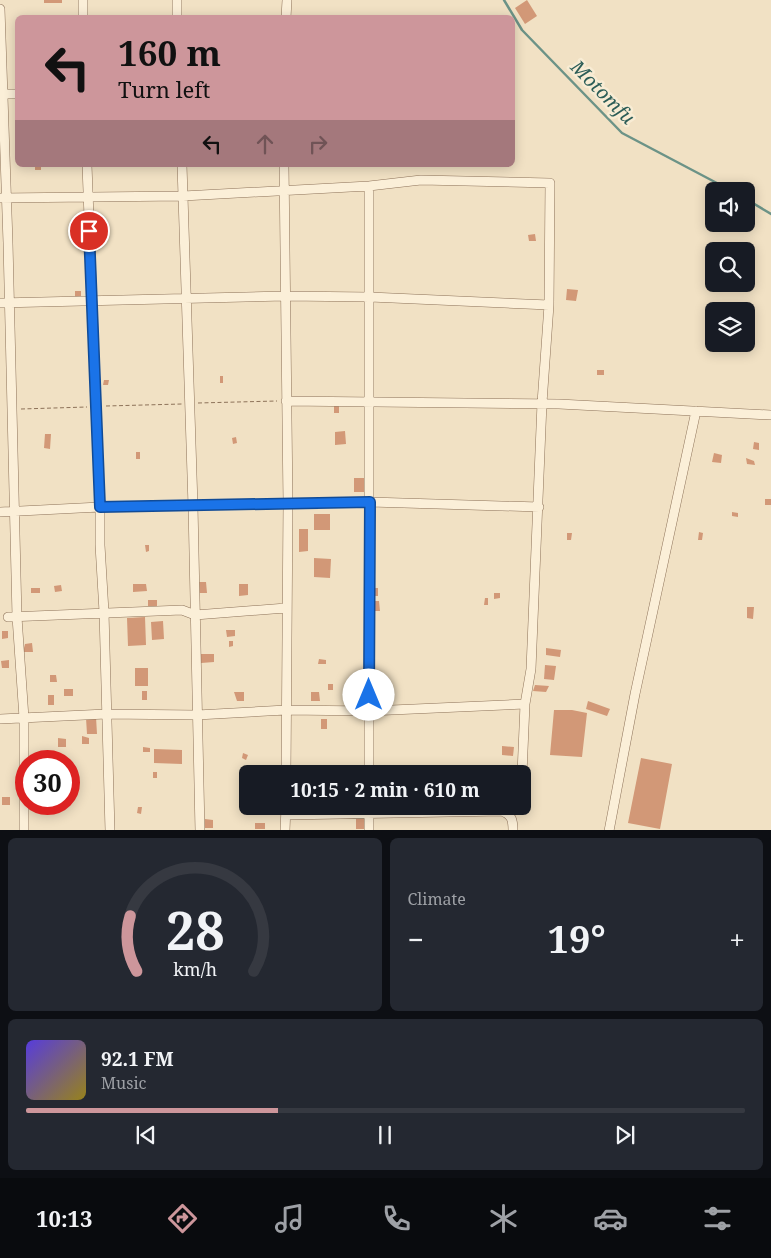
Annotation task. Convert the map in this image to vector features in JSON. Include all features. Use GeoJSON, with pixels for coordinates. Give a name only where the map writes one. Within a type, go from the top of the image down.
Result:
{"type":"FeatureCollection","features":[{"type":"Feature","properties":{"kind":"street"},"geometry":{"type":"LineString","coordinates":[[83,0],[83,15]]}},
{"type":"Feature","properties":{"kind":"street"},"geometry":{"type":"LineString","coordinates":[[177,0],[178,15]]}},
{"type":"Feature","properties":{"kind":"street"},"geometry":{"type":"LineString","coordinates":[[286,15],[287,0]]}},
{"type":"Feature","properties":{"kind":"street"},"geometry":{"type":"LineString","coordinates":[[0,9],[5,303],[12,409],[14,511],[13,617],[24,718],[24,830]]}},
{"type":"Feature","properties":{"kind":"street"},"geometry":{"type":"LineString","coordinates":[[2,94],[15,94]]}},
{"type":"Feature","properties":{"kind":"street"},"geometry":{"type":"LineString","coordinates":[[86,167],[104,612],[110,830]]}},
{"type":"Feature","properties":{"kind":"street"},"geometry":{"type":"LineString","coordinates":[[182,167],[193,506],[200,830]]}},
{"type":"Feature","properties":{"kind":"street"},"geometry":{"type":"LineString","coordinates":[[284,167],[288,503],[286,765]]}},
{"type":"Feature","properties":{"kind":"street"},"geometry":{"type":"LineString","coordinates":[[3,198],[183,196],[369,186],[422,180],[550,183],[549,304],[542,404],[531,669],[525,704],[522,765]]}},
{"type":"Feature","properties":{"kind":"street"},"geometry":{"type":"LineString","coordinates":[[369,186],[369,765]]}},
{"type":"Feature","properties":{"kind":"street"},"geometry":{"type":"LineString","coordinates":[[5,303],[285,296],[370,297],[549,304]]}},
{"type":"Feature","properties":{"kind":"street"},"geometry":{"type":"LineString","coordinates":[[286,401],[542,404],[771,415]]}},
{"type":"Feature","properties":{"kind":"street"},"geometry":{"type":"LineString","coordinates":[[609,830],[637,684],[696,411]]}},
{"type":"Feature","properties":{"kind":"street"},"geometry":{"type":"LineString","coordinates":[[0,512],[100,507],[370,502],[539,506]]}},
{"type":"Feature","properties":{"kind":"street"},"geometry":{"type":"LineString","coordinates":[[13,617],[182,610],[195,615],[286,608]]}},
{"type":"Feature","properties":{"kind":"street"},"geometry":{"type":"LineString","coordinates":[[0,719],[106,714],[197,715],[286,710],[369,712],[525,704]]}},
{"type":"Feature","properties":{"kind":"street"},"geometry":{"type":"LineString","coordinates":[[285,830],[286,815]]}},
{"type":"Feature","properties":{"kind":"street"},"geometry":{"type":"LineString","coordinates":[[369,815],[369,830]]}},
{"type":"Feature","properties":{"kind":"street"},"geometry":{"type":"LineString","coordinates":[[509,815],[512,819],[513,830]]}},
{"type":"Feature","properties":{"kind":"path"},"geometry":{"type":"LineString","coordinates":[[12,409],[286,401]]}},
{"type":"Feature","properties":{"kind":"building"},"geometry":{"type":"Polygon","coordinates":[[[44,0],[62,0],[62,3],[44,3],[44,0]]]}},
{"type":"Feature","properties":{"kind":"building"},"geometry":{"type":"Polygon","coordinates":[[[527,0],[537,16],[525,24],[515,8],[527,0]]]}},
{"type":"Feature","properties":{"kind":"building"},"geometry":{"type":"Polygon","coordinates":[[[35,167],[41,167],[41,170],[35,170],[35,167]]]}},
{"type":"Feature","properties":{"kind":"building"},"geometry":{"type":"Polygon","coordinates":[[[535,234],[536,241],[529,241],[528,235],[535,234]]]}},
{"type":"Feature","properties":{"kind":"building"},"geometry":{"type":"Polygon","coordinates":[[[567,289],[578,290],[576,301],[566,300],[567,289]]]}},
{"type":"Feature","properties":{"kind":"building"},"geometry":{"type":"Polygon","coordinates":[[[75,291],[81,291],[81,299],[75,299],[75,291]]]}},
{"type":"Feature","properties":{"kind":"building"},"geometry":{"type":"Polygon","coordinates":[[[597,370],[604,370],[604,375],[597,375],[597,370]]]}},
{"type":"Feature","properties":{"kind":"building"},"geometry":{"type":"Polygon","coordinates":[[[220,376],[223,376],[223,383],[220,383],[220,376]]]}},
{"type":"Feature","properties":{"kind":"building"},"geometry":{"type":"Polygon","coordinates":[[[104,380],[109,380],[108,385],[103,385],[104,380]]]}},
{"type":"Feature","properties":{"kind":"building"},"geometry":{"type":"Polygon","coordinates":[[[334,405],[339,405],[339,413],[334,413],[334,405]]]}},
{"type":"Feature","properties":{"kind":"building"},"geometry":{"type":"Polygon","coordinates":[[[345,431],[346,444],[335,445],[335,432],[345,431]]]}},
{"type":"Feature","properties":{"kind":"building"},"geometry":{"type":"Polygon","coordinates":[[[45,434],[51,434],[50,449],[44,448],[45,434]]]}},
{"type":"Feature","properties":{"kind":"building"},"geometry":{"type":"Polygon","coordinates":[[[236,437],[237,443],[233,444],[232,438],[236,437]]]}},
{"type":"Feature","properties":{"kind":"building"},"geometry":{"type":"Polygon","coordinates":[[[754,442],[759,443],[759,450],[753,449],[754,442]]]}},
{"type":"Feature","properties":{"kind":"building"},"geometry":{"type":"Polygon","coordinates":[[[136,452],[140,452],[140,459],[136,459],[136,452]]]}},
{"type":"Feature","properties":{"kind":"building"},"geometry":{"type":"Polygon","coordinates":[[[714,453],[722,455],[721,463],[712,462],[714,453]]]}},
{"type":"Feature","properties":{"kind":"building"},"geometry":{"type":"Polygon","coordinates":[[[746,458],[754,461],[755,465],[747,464],[746,458]]]}},
{"type":"Feature","properties":{"kind":"building"},"geometry":{"type":"Polygon","coordinates":[[[354,478],[367,478],[367,492],[354,492],[354,478]]]}},
{"type":"Feature","properties":{"kind":"building"},"geometry":{"type":"Polygon","coordinates":[[[765,499],[771,499],[771,505],[765,505],[765,499]]]}},
{"type":"Feature","properties":{"kind":"building"},"geometry":{"type":"Polygon","coordinates":[[[732,512],[738,513],[738,517],[732,516],[732,512]]]}},
{"type":"Feature","properties":{"kind":"building"},"geometry":{"type":"Polygon","coordinates":[[[314,514],[330,514],[330,530],[314,530],[314,514]]]}},
{"type":"Feature","properties":{"kind":"building"},"geometry":{"type":"Polygon","coordinates":[[[299,529],[308,529],[308,551],[299,552],[299,529]]]}},
{"type":"Feature","properties":{"kind":"building"},"geometry":{"type":"Polygon","coordinates":[[[699,532],[703,533],[702,540],[698,540],[699,532]]]}},
{"type":"Feature","properties":{"kind":"building"},"geometry":{"type":"Polygon","coordinates":[[[567,533],[572,533],[571,540],[567,540],[567,533]]]}},
{"type":"Feature","properties":{"kind":"building"},"geometry":{"type":"Polygon","coordinates":[[[145,545],[149,545],[149,551],[146,552],[145,545]]]}},
{"type":"Feature","properties":{"kind":"building"},"geometry":{"type":"Polygon","coordinates":[[[314,558],[331,559],[330,578],[314,577],[314,558]]]}},
{"type":"Feature","properties":{"kind":"building"},"geometry":{"type":"Polygon","coordinates":[[[197,582],[206,582],[207,593],[198,593],[197,582]]]}},
{"type":"Feature","properties":{"kind":"building"},"geometry":{"type":"Polygon","coordinates":[[[133,584],[146,584],[147,591],[133,592],[133,584]]]}},
{"type":"Feature","properties":{"kind":"building"},"geometry":{"type":"Polygon","coordinates":[[[239,584],[248,584],[248,595],[239,596],[239,584]]]}},
{"type":"Feature","properties":{"kind":"building"},"geometry":{"type":"Polygon","coordinates":[[[61,585],[62,591],[55,592],[54,586],[61,585]]]}},
{"type":"Feature","properties":{"kind":"building"},"geometry":{"type":"Polygon","coordinates":[[[31,588],[40,588],[40,593],[31,593],[31,588]]]}},
{"type":"Feature","properties":{"kind":"building"},"geometry":{"type":"Polygon","coordinates":[[[371,588],[378,588],[378,596],[371,596],[371,588]]]}},
{"type":"Feature","properties":{"kind":"building"},"geometry":{"type":"Polygon","coordinates":[[[494,593],[500,593],[500,598],[494,599],[494,593]]]}},
{"type":"Feature","properties":{"kind":"building"},"geometry":{"type":"Polygon","coordinates":[[[485,598],[488,598],[488,605],[484,605],[485,598]]]}},
{"type":"Feature","properties":{"kind":"building"},"geometry":{"type":"Polygon","coordinates":[[[148,600],[157,600],[157,606],[148,606],[148,600]]]}},
{"type":"Feature","properties":{"kind":"building"},"geometry":{"type":"Polygon","coordinates":[[[374,601],[379,601],[380,611],[374,611],[374,601]]]}},
{"type":"Feature","properties":{"kind":"building"},"geometry":{"type":"Polygon","coordinates":[[[747,607],[754,607],[753,619],[747,618],[747,607]]]}},
{"type":"Feature","properties":{"kind":"building"},"geometry":{"type":"Polygon","coordinates":[[[145,617],[146,645],[128,646],[127,618],[145,617]]]}},
{"type":"Feature","properties":{"kind":"building"},"geometry":{"type":"Polygon","coordinates":[[[163,621],[164,639],[152,640],[151,622],[163,621]]]}},
{"type":"Feature","properties":{"kind":"building"},"geometry":{"type":"Polygon","coordinates":[[[226,630],[235,630],[235,636],[227,637],[226,630]]]}},
{"type":"Feature","properties":{"kind":"building"},"geometry":{"type":"Polygon","coordinates":[[[2,631],[8,631],[8,638],[2,639],[2,631]]]}},
{"type":"Feature","properties":{"kind":"building"},"geometry":{"type":"Polygon","coordinates":[[[229,641],[233,641],[233,646],[229,647],[229,641]]]}},
{"type":"Feature","properties":{"kind":"building"},"geometry":{"type":"Polygon","coordinates":[[[32,643],[33,652],[23,652],[25,644],[32,643]]]}},
{"type":"Feature","properties":{"kind":"building"},"geometry":{"type":"Polygon","coordinates":[[[546,648],[561,650],[560,657],[546,655],[546,648]]]}},
{"type":"Feature","properties":{"kind":"building"},"geometry":{"type":"Polygon","coordinates":[[[201,654],[214,654],[214,662],[201,663],[201,654]]]}},
{"type":"Feature","properties":{"kind":"building"},"geometry":{"type":"Polygon","coordinates":[[[319,659],[326,660],[326,664],[318,664],[319,659]]]}},
{"type":"Feature","properties":{"kind":"building"},"geometry":{"type":"Polygon","coordinates":[[[9,660],[9,668],[2,668],[1,661],[9,660]]]}},
{"type":"Feature","properties":{"kind":"building"},"geometry":{"type":"Polygon","coordinates":[[[545,665],[556,666],[554,680],[544,679],[545,665]]]}},
{"type":"Feature","properties":{"kind":"building"},"geometry":{"type":"Polygon","coordinates":[[[135,668],[148,668],[148,686],[135,686],[135,668]]]}},
{"type":"Feature","properties":{"kind":"building"},"geometry":{"type":"Polygon","coordinates":[[[50,675],[56,675],[57,682],[50,682],[50,675]]]}},
{"type":"Feature","properties":{"kind":"building"},"geometry":{"type":"Polygon","coordinates":[[[328,684],[333,684],[333,690],[328,690],[328,684]]]}},
{"type":"Feature","properties":{"kind":"building"},"geometry":{"type":"Polygon","coordinates":[[[535,685],[549,686],[546,692],[533,691],[535,685]]]}},
{"type":"Feature","properties":{"kind":"building"},"geometry":{"type":"Polygon","coordinates":[[[64,689],[73,689],[73,696],[64,696],[64,689]]]}},
{"type":"Feature","properties":{"kind":"building"},"geometry":{"type":"Polygon","coordinates":[[[142,691],[147,691],[147,700],[142,700],[142,691]]]}},
{"type":"Feature","properties":{"kind":"building"},"geometry":{"type":"Polygon","coordinates":[[[234,692],[244,692],[244,701],[237,701],[234,692]]]}},
{"type":"Feature","properties":{"kind":"building"},"geometry":{"type":"Polygon","coordinates":[[[311,692],[319,692],[320,701],[311,701],[311,692]]]}},
{"type":"Feature","properties":{"kind":"building"},"geometry":{"type":"Polygon","coordinates":[[[48,695],[54,695],[54,705],[48,705],[48,695]]]}},
{"type":"Feature","properties":{"kind":"building"},"geometry":{"type":"Polygon","coordinates":[[[588,701],[610,709],[607,716],[586,709],[588,701]]]}},
{"type":"Feature","properties":{"kind":"building"},"geometry":{"type":"Polygon","coordinates":[[[554,710],[572,710],[587,713],[582,757],[550,755],[554,710]]]}},
{"type":"Feature","properties":{"kind":"building"},"geometry":{"type":"Polygon","coordinates":[[[96,717],[97,734],[87,734],[86,718],[96,717]]]}},
{"type":"Feature","properties":{"kind":"building"},"geometry":{"type":"Polygon","coordinates":[[[321,719],[327,719],[327,729],[321,729],[321,719]]]}},
{"type":"Feature","properties":{"kind":"building"},"geometry":{"type":"Polygon","coordinates":[[[82,736],[89,738],[89,744],[82,744],[82,736]]]}},
{"type":"Feature","properties":{"kind":"building"},"geometry":{"type":"Polygon","coordinates":[[[58,738],[66,739],[66,747],[58,747],[58,738]]]}},
{"type":"Feature","properties":{"kind":"building"},"geometry":{"type":"Polygon","coordinates":[[[502,746],[514,747],[513,756],[502,755],[502,746]]]}},
{"type":"Feature","properties":{"kind":"building"},"geometry":{"type":"Polygon","coordinates":[[[143,747],[150,748],[150,752],[143,752],[143,747]]]}},
{"type":"Feature","properties":{"kind":"building"},"geometry":{"type":"Polygon","coordinates":[[[154,749],[182,750],[182,764],[154,763],[154,749]]]}},
{"type":"Feature","properties":{"kind":"building"},"geometry":{"type":"Polygon","coordinates":[[[243,753],[248,755],[246,760],[242,758],[243,753]]]}},
{"type":"Feature","properties":{"kind":"building"},"geometry":{"type":"Polygon","coordinates":[[[641,758],[672,764],[660,829],[628,823],[641,758]]]}},
{"type":"Feature","properties":{"kind":"building"},"geometry":{"type":"Polygon","coordinates":[[[153,772],[157,772],[157,778],[153,778],[153,772]]]}},
{"type":"Feature","properties":{"kind":"building"},"geometry":{"type":"Polygon","coordinates":[[[2,797],[10,797],[10,805],[2,805],[2,797]]]}},
{"type":"Feature","properties":{"kind":"building"},"geometry":{"type":"Polygon","coordinates":[[[138,807],[142,807],[141,814],[137,813],[138,807]]]}},
{"type":"Feature","properties":{"kind":"building"},"geometry":{"type":"Polygon","coordinates":[[[366,816],[367,829],[356,829],[356,817],[366,816]]]}},
{"type":"Feature","properties":{"kind":"building"},"geometry":{"type":"Polygon","coordinates":[[[205,819],[213,820],[213,828],[205,828],[205,819]]]}},
{"type":"Feature","properties":{"kind":"building"},"geometry":{"type":"Polygon","coordinates":[[[255,823],[265,823],[265,829],[255,829],[255,823]]]}},
{"type":"Feature","properties":{"kind":"waterway","name":"Motomfu"},"geometry":{"type":"LineString","coordinates":[[504,0],[513,15]]}},
{"type":"Feature","properties":{"kind":"waterway","name":"Motomfu"},"geometry":{"type":"LineString","coordinates":[[515,18],[522,30],[622,133],[715,182]]}},
{"type":"Feature","properties":{"kind":"waterway","name":"Motomfu"},"geometry":{"type":"LineString","coordinates":[[755,204],[771,214]]}},
{"type":"Feature","properties":{"kind":"route"},"geometry":{"type":"LineString","coordinates":[[89,231],[100,507],[370,502],[369,695]]}}]}
